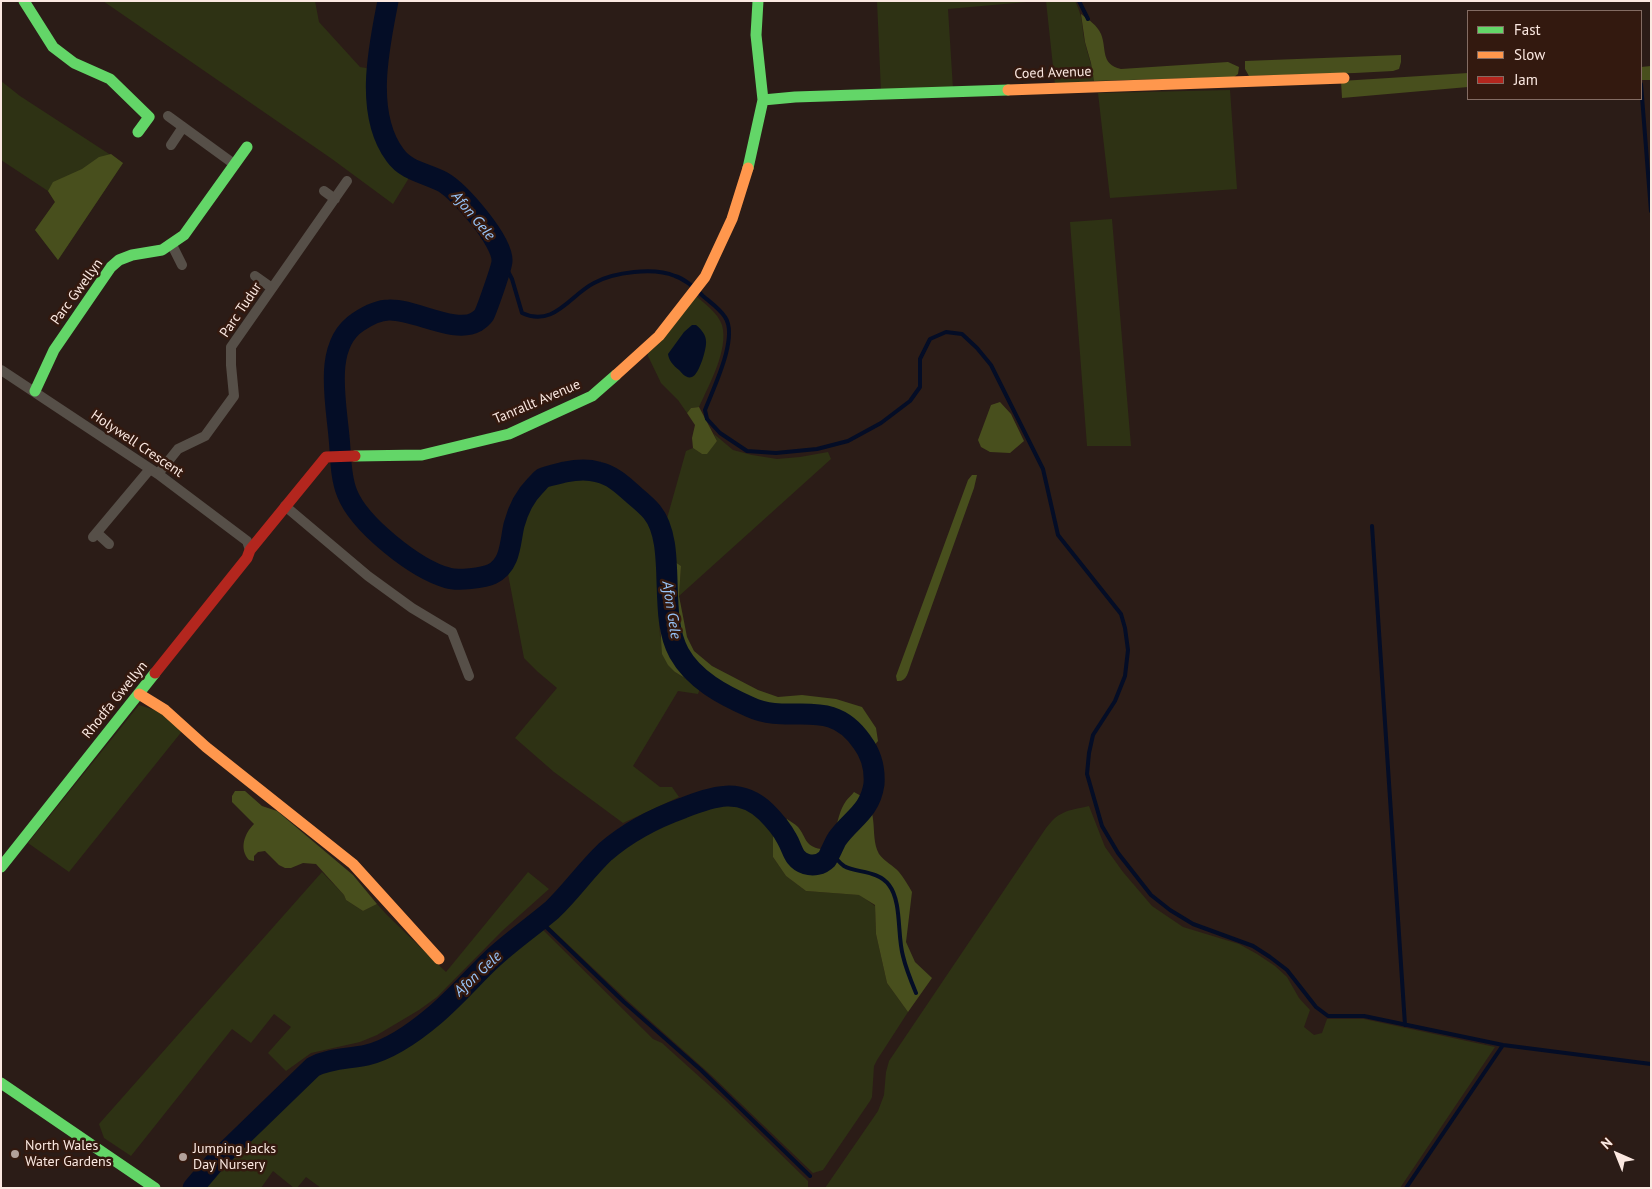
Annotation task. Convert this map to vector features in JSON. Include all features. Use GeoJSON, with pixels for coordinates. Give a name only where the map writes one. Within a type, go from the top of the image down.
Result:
{"type":"FeatureCollection","features":[{"type":"Feature","properties":{"kind":"street"},"geometry":{"type":"LineString","coordinates":[[24,1],[53,47],[74,63],[110,79],[149,117],[138,132]]}},
{"type":"Feature","properties":{"kind":"street","name":"Tanrallt Avenue"},"geometry":{"type":"LineString","coordinates":[[250,550],[326,457],[422,455],[509,434],[592,396],[658,336],[705,278],[732,220],[750,160],[763,100],[756,35],[758,1]]}},
{"type":"Feature","properties":{"kind":"street","name":"Coed Avenue"},"geometry":{"type":"LineString","coordinates":[[763,100],[795,97],[1344,78]]}},
{"type":"Feature","properties":{"kind":"street"},"geometry":{"type":"LineString","coordinates":[[168,116],[234,164]]}},
{"type":"Feature","properties":{"kind":"street"},"geometry":{"type":"LineString","coordinates":[[171,145],[184,127]]}},
{"type":"Feature","properties":{"kind":"street","name":"Parc Gwellyn"},"geometry":{"type":"LineString","coordinates":[[35,391],[54,350],[111,266],[132,255],[148,254],[162,250],[172,245],[184,235],[247,146]]}},
{"type":"Feature","properties":{"kind":"street","name":"Parc Tudur"},"geometry":{"type":"LineString","coordinates":[[109,544],[95,535],[154,471],[178,449],[205,436],[234,396],[231,346],[347,181]]}},
{"type":"Feature","properties":{"kind":"street"},"geometry":{"type":"LineString","coordinates":[[324,190],[335,199]]}},
{"type":"Feature","properties":{"kind":"street"},"geometry":{"type":"LineString","coordinates":[[172,245],[182,264]]}},
{"type":"Feature","properties":{"kind":"street"},"geometry":{"type":"LineString","coordinates":[[255,276],[272,288]]}},
{"type":"Feature","properties":{"kind":"street","name":"Holywell Crescent"},"geometry":{"type":"LineString","coordinates":[[1,370],[154,471],[247,540],[250,550]]}},
{"type":"Feature","properties":{"kind":"street"},"geometry":{"type":"LineString","coordinates":[[285,506],[368,576],[412,608],[452,632],[469,676]]}},
{"type":"Feature","properties":{"kind":"street","name":"Rhodfa Gwellyn"},"geometry":{"type":"LineString","coordinates":[[1,867],[232,578],[247,558],[250,550]]}},
{"type":"Feature","properties":{"kind":"street"},"geometry":{"type":"LineString","coordinates":[[139,694],[165,710],[206,747],[353,864],[439,959]]}},
{"type":"Feature","properties":{"kind":"street"},"geometry":{"type":"LineString","coordinates":[[1,1083],[155,1188]]}},
{"type":"Feature","properties":{"kind":"green space"},"geometry":{"type":"Polygon","coordinates":[[[103,1],[315,1],[319,22],[360,67],[372,69],[369,97],[383,153],[396,164],[412,173],[393,204],[332,159],[103,1]]]}},
{"type":"Feature","properties":{"kind":"green space"},"geometry":{"type":"Polygon","coordinates":[[[877,1],[1038,1],[948,9],[953,89],[881,92],[877,1]]]}},
{"type":"Feature","properties":{"kind":"green space"},"geometry":{"type":"Polygon","coordinates":[[[1046,1],[1075,1],[1081,17],[1094,81],[1055,85],[1046,1]]]}},
{"type":"Feature","properties":{"kind":"green space"},"geometry":{"type":"Polygon","coordinates":[[[1081,14],[1093,23],[1101,34],[1105,55],[1114,67],[1121,69],[1228,62],[1239,67],[1238,74],[1234,77],[1094,81],[1081,14]]]}},
{"type":"Feature","properties":{"kind":"green space"},"geometry":{"type":"Polygon","coordinates":[[[1401,55],[1399,69],[1393,71],[1249,76],[1245,69],[1245,61],[1401,55]]]}},
{"type":"Feature","properties":{"kind":"green space"},"geometry":{"type":"Polygon","coordinates":[[[1651,66],[1651,80],[1642,80],[1642,67],[1651,66]]]}},
{"type":"Feature","properties":{"kind":"green space"},"geometry":{"type":"Polygon","coordinates":[[[1467,73],[1467,87],[1342,98],[1341,81],[1467,73]]]}},
{"type":"Feature","properties":{"kind":"green space"},"geometry":{"type":"Polygon","coordinates":[[[1,81],[20,96],[123,163],[58,260],[35,230],[55,202],[48,191],[1,160],[1,81]]]}},
{"type":"Feature","properties":{"kind":"green space"},"geometry":{"type":"Polygon","coordinates":[[[1230,90],[1237,189],[1110,198],[1098,93],[1230,90]]]}},
{"type":"Feature","properties":{"kind":"green space"},"geometry":{"type":"Polygon","coordinates":[[[111,154],[123,163],[58,260],[35,230],[55,202],[48,191],[53,182],[82,169],[99,157],[111,154]]]}},
{"type":"Feature","properties":{"kind":"green space"},"geometry":{"type":"Polygon","coordinates":[[[1112,219],[1131,446],[1087,446],[1070,222],[1112,219]]]}},
{"type":"Feature","properties":{"kind":"green space"},"geometry":{"type":"Polygon","coordinates":[[[696,296],[718,317],[722,325],[723,345],[713,378],[699,407],[691,408],[687,413],[678,400],[661,383],[648,356],[648,350],[696,296]]]}},
{"type":"Feature","properties":{"kind":"green space"},"geometry":{"type":"Polygon","coordinates":[[[1000,402],[1011,414],[1024,441],[1010,453],[990,452],[981,447],[978,440],[991,405],[1000,402]]]}},
{"type":"Feature","properties":{"kind":"green space"},"geometry":{"type":"Polygon","coordinates":[[[699,407],[717,441],[707,454],[702,454],[693,448],[692,438],[695,425],[687,413],[691,408],[699,407]]]}},
{"type":"Feature","properties":{"kind":"green space"},"geometry":{"type":"Polygon","coordinates":[[[714,434],[733,450],[752,455],[777,459],[828,452],[831,459],[679,596],[681,566],[668,557],[669,541],[666,522],[686,451],[693,448],[702,454],[717,441],[714,434]]]}},
{"type":"Feature","properties":{"kind":"green space"},"geometry":{"type":"Polygon","coordinates":[[[578,473],[601,476],[613,481],[629,495],[650,519],[657,537],[656,563],[660,636],[675,672],[700,688],[698,694],[678,691],[633,766],[660,787],[672,787],[679,797],[623,823],[554,772],[515,738],[557,688],[524,658],[508,574],[519,550],[525,513],[536,491],[545,482],[557,477],[578,473]]]}},
{"type":"Feature","properties":{"kind":"green space"},"geometry":{"type":"Polygon","coordinates":[[[972,475],[977,475],[974,488],[908,673],[903,680],[897,681],[896,676],[968,480],[972,475]]]}},
{"type":"Feature","properties":{"kind":"green space"},"geometry":{"type":"Polygon","coordinates":[[[665,555],[681,566],[679,596],[687,637],[694,651],[712,666],[758,690],[778,697],[802,695],[836,699],[862,707],[876,728],[878,741],[871,749],[860,749],[850,734],[838,725],[824,720],[760,716],[745,713],[718,700],[675,672],[668,665],[662,654],[656,563],[665,555]]]}},
{"type":"Feature","properties":{"kind":"green space"},"geometry":{"type":"Polygon","coordinates":[[[139,705],[158,711],[183,730],[69,872],[28,843],[139,705]]]}},
{"type":"Feature","properties":{"kind":"green space"},"geometry":{"type":"Polygon","coordinates":[[[235,791],[245,791],[262,806],[277,811],[353,875],[377,904],[363,911],[346,900],[344,895],[316,864],[303,863],[291,868],[285,868],[279,865],[265,851],[258,852],[254,856],[254,861],[249,860],[244,851],[244,842],[245,837],[254,824],[232,802],[232,796],[235,791]]]}},
{"type":"Feature","properties":{"kind":"green space"},"geometry":{"type":"Polygon","coordinates":[[[854,792],[863,798],[872,812],[876,846],[879,854],[899,872],[912,892],[906,942],[915,962],[932,978],[908,1012],[887,983],[876,934],[875,905],[859,895],[806,891],[786,876],[773,857],[773,833],[787,819],[798,827],[809,844],[821,849],[831,839],[840,813],[854,792]]]}},
{"type":"Feature","properties":{"kind":"green space"},"geometry":{"type":"Polygon","coordinates":[[[726,799],[737,799],[755,807],[763,814],[773,833],[773,857],[786,876],[806,891],[860,895],[875,906],[876,934],[887,983],[908,1012],[874,1066],[872,1097],[870,1101],[823,1170],[813,1173],[711,1075],[629,1002],[543,921],[601,861],[643,828],[692,807],[726,799]]]}},
{"type":"Feature","properties":{"kind":"green space"},"geometry":{"type":"Polygon","coordinates":[[[1089,806],[1105,847],[1152,906],[1183,927],[1239,944],[1275,966],[1287,977],[1299,998],[1310,1010],[1304,1027],[1314,1035],[1322,1033],[1327,1019],[1364,1019],[1495,1047],[1400,1188],[825,1188],[878,1111],[884,1095],[889,1061],[1044,831],[1054,819],[1063,813],[1089,806]]]}},
{"type":"Feature","properties":{"kind":"green space"},"geometry":{"type":"Polygon","coordinates":[[[322,872],[344,895],[346,900],[363,911],[377,904],[446,972],[528,872],[549,889],[502,931],[437,997],[377,1035],[360,1042],[311,1053],[286,1071],[268,1053],[291,1027],[274,1014],[251,1043],[232,1029],[131,1156],[104,1138],[99,1124],[322,872]]]}},
{"type":"Feature","properties":{"kind":"green space"},"geometry":{"type":"Polygon","coordinates":[[[537,924],[653,1039],[662,1043],[724,1099],[808,1181],[808,1188],[321,1188],[306,1177],[297,1188],[294,1188],[273,1171],[261,1188],[200,1188],[218,1164],[317,1070],[335,1063],[384,1052],[393,1047],[417,1031],[440,1012],[489,965],[537,924]]]}},
{"type":"Feature","properties":{"kind":"water"},"geometry":{"type":"Polygon","coordinates":[[[692,325],[696,325],[703,332],[706,344],[700,367],[695,375],[688,377],[673,365],[668,354],[684,332],[692,325]]]}},
{"type":"Feature","properties":{"kind":"waterway","name":"Afon Gele"},"geometry":{"type":"LineString","coordinates":[[193,1188],[216,1161],[313,1067],[333,1060],[367,1055],[385,1049],[419,1028],[450,1002],[498,953],[552,910],[605,852],[642,826],[662,816],[716,797],[726,796],[746,799],[756,804],[778,825],[798,860],[806,864],[817,864],[827,859],[842,832],[864,808],[872,794],[874,784],[872,762],[868,752],[850,728],[837,719],[823,715],[765,712],[750,707],[710,686],[685,663],[673,637],[669,619],[666,560],[660,526],[646,506],[623,485],[609,476],[594,471],[582,470],[547,476],[542,479],[531,490],[520,509],[514,525],[509,552],[503,565],[492,574],[470,579],[448,578],[420,565],[390,544],[363,518],[353,505],[343,480],[334,391],[336,359],[340,345],[347,332],[358,322],[385,310],[410,313],[457,325],[467,325],[476,322],[486,311],[502,261],[496,242],[460,196],[443,182],[405,165],[395,155],[385,138],[380,120],[376,80],[388,1]]}},
{"type":"Feature","properties":{"kind":"waterway"},"geometry":{"type":"LineString","coordinates":[[1079,1],[1088,19]]}},
{"type":"Feature","properties":{"kind":"waterway"},"geometry":{"type":"LineString","coordinates":[[1642,97],[1651,211]]}},
{"type":"Feature","properties":{"kind":"waterway"},"geometry":{"type":"LineString","coordinates":[[502,260],[512,279],[522,313],[533,317],[553,313],[585,288],[612,276],[645,271],[666,273],[679,277],[690,284],[720,311],[725,317],[728,326],[727,350],[719,377],[705,410],[707,419],[720,433],[747,451],[776,453],[817,449],[848,441],[881,423],[910,401],[920,387],[920,359],[930,339],[946,332],[962,334],[991,365],[1043,469],[1058,535],[1121,614],[1128,650],[1125,676],[1115,701],[1093,735],[1087,774],[1102,826],[1118,853],[1151,895],[1170,910],[1193,924],[1253,946],[1270,957],[1287,970],[1316,1007],[1328,1016],[1364,1016],[1503,1045],[1651,1064]]}},
{"type":"Feature","properties":{"kind":"waterway"},"geometry":{"type":"LineString","coordinates":[[1372,526],[1405,1025]]}},
{"type":"Feature","properties":{"kind":"waterway"},"geometry":{"type":"LineString","coordinates":[[831,851],[844,866],[873,874],[889,885],[898,909],[901,948],[916,993]]}},
{"type":"Feature","properties":{"kind":"waterway"},"geometry":{"type":"LineString","coordinates":[[539,920],[624,1002],[701,1070],[810,1176]]}},
{"type":"Feature","properties":{"kind":"waterway"},"geometry":{"type":"LineString","coordinates":[[1406,1188],[1503,1045]]}},
{"type":"Feature","properties":{"kind":"traffic: fast"},"geometry":{"type":"LineString","coordinates":[[24,1],[53,47],[74,63],[110,79],[149,117],[138,132]]}},
{"type":"Feature","properties":{"kind":"traffic: fast"},"geometry":{"type":"LineString","coordinates":[[748,168],[763,100],[756,35],[758,1]]}},
{"type":"Feature","properties":{"kind":"traffic: fast"},"geometry":{"type":"LineString","coordinates":[[763,100],[795,97],[1008,90]]}},
{"type":"Feature","properties":{"kind":"traffic: fast"},"geometry":{"type":"LineString","coordinates":[[35,391],[54,350],[111,267],[119,260],[132,255],[162,250],[184,235],[247,147]]}},
{"type":"Feature","properties":{"kind":"traffic: fast"},"geometry":{"type":"LineString","coordinates":[[355,456],[422,455],[509,434],[592,396],[616,375]]}},
{"type":"Feature","properties":{"kind":"traffic: fast"},"geometry":{"type":"LineString","coordinates":[[1,867],[155,673]]}},
{"type":"Feature","properties":{"kind":"traffic: fast"},"geometry":{"type":"LineString","coordinates":[[1,1083],[155,1188]]}},
{"type":"Feature","properties":{"kind":"traffic: slow"},"geometry":{"type":"LineString","coordinates":[[1008,90],[1344,78]]}},
{"type":"Feature","properties":{"kind":"traffic: slow"},"geometry":{"type":"LineString","coordinates":[[616,375],[659,336],[705,277],[732,219],[748,168]]}},
{"type":"Feature","properties":{"kind":"traffic: slow"},"geometry":{"type":"LineString","coordinates":[[139,694],[165,710],[206,747],[353,864],[439,959]]}},
{"type":"Feature","properties":{"kind":"traffic: jam"},"geometry":{"type":"LineString","coordinates":[[155,673],[247,558],[250,550],[326,457],[355,456]]}},
{"type":"Feature","properties":{"kind":"place","name":"North Wales Water Gardens"},"geometry":{"type":"Point","coordinates":[15,1154]}},
{"type":"Feature","properties":{"kind":"place","name":"Jumping Jacks Day Nursery"},"geometry":{"type":"Point","coordinates":[183,1157]}}]}
